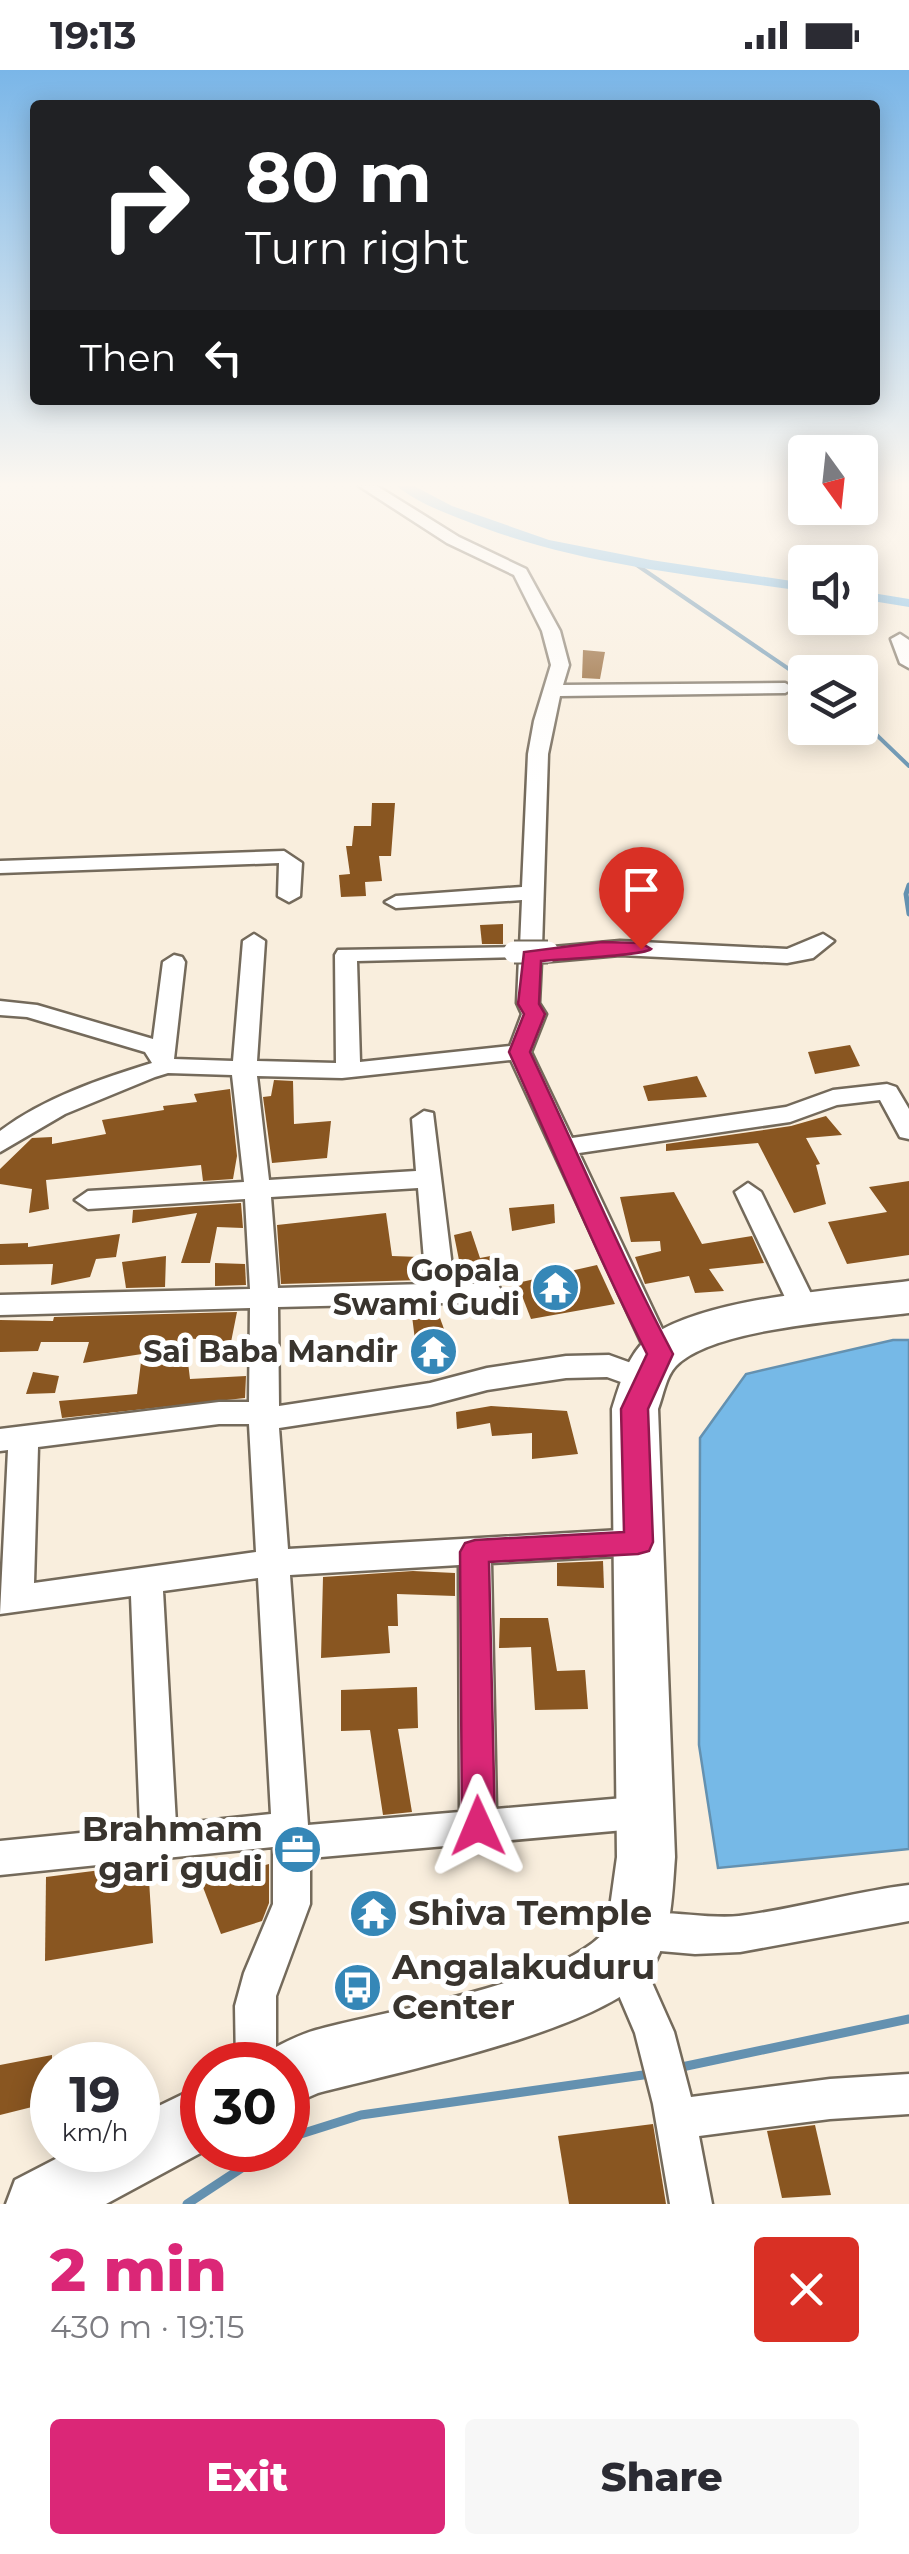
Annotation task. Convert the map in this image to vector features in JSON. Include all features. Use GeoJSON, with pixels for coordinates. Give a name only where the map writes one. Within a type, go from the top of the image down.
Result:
{"type":"FeatureCollection","features":[{"type":"Feature","properties":{"kind":"main road"},"geometry":{"type":"LineString","coordinates":[[310,2064],[584,1984],[629,1945],[646,1857],[647,1812],[635,1409],[653,1367],[686,1338],[719,1327],[909,1297]]}},
{"type":"Feature","properties":{"kind":"main road"},"geometry":{"type":"LineString","coordinates":[[39,2204],[180,2129]]}},
{"type":"Feature","properties":{"kind":"street"},"geometry":{"type":"LineString","coordinates":[[527,586],[558,650],[560,665],[538,754],[533,894],[541,953],[528,1004],[534,1014],[520,1052],[623,1283],[653,1367],[566,1367],[487,1379],[430,1394],[280,1417],[219,1413],[12,1438],[9,1600],[272,1563],[638,1542]]}},
{"type":"Feature","properties":{"kind":"street"},"geometry":{"type":"LineString","coordinates":[[900,639],[909,663]]}},
{"type":"Feature","properties":{"kind":"street"},"geometry":{"type":"LineString","coordinates":[[552,691],[785,688]]}},
{"type":"Feature","properties":{"kind":"street"},"geometry":{"type":"LineString","coordinates":[[0,867],[284,856],[292,863],[289,896]]}},
{"type":"Feature","properties":{"kind":"street"},"geometry":{"type":"LineString","coordinates":[[396,902],[533,894]]}},
{"type":"Feature","properties":{"kind":"street"},"geometry":{"type":"LineString","coordinates":[[348,1070],[346,955],[620,948],[787,956],[804,954],[823,940]]}},
{"type":"Feature","properties":{"kind":"street"},"geometry":{"type":"LineString","coordinates":[[254,941],[244,1071],[258,1191],[264,1296],[264,1413],[294,1890],[289,1921],[259,1986],[252,2025],[254,2042]]}},
{"type":"Feature","properties":{"kind":"street"},"geometry":{"type":"LineString","coordinates":[[164,1063],[174,962]]}},
{"type":"Feature","properties":{"kind":"street"},"geometry":{"type":"LineString","coordinates":[[0,1008],[29,1010],[154,1047],[164,1063]]}},
{"type":"Feature","properties":{"kind":"street"},"geometry":{"type":"LineString","coordinates":[[0,1144],[25,1125],[164,1063],[244,1071],[348,1070],[520,1052]]}},
{"type":"Feature","properties":{"kind":"street"},"geometry":{"type":"LineString","coordinates":[[564,1146],[790,1114],[833,1098],[887,1092],[909,1131]]}},
{"type":"Feature","properties":{"kind":"street"},"geometry":{"type":"LineString","coordinates":[[424,1119],[441,1293]]}},
{"type":"Feature","properties":{"kind":"street"},"geometry":{"type":"LineString","coordinates":[[88,1200],[430,1179]]}},
{"type":"Feature","properties":{"kind":"street"},"geometry":{"type":"LineString","coordinates":[[748,1192],[806,1312]]}},
{"type":"Feature","properties":{"kind":"street"},"geometry":{"type":"LineString","coordinates":[[0,1305],[488,1292]]}},
{"type":"Feature","properties":{"kind":"street"},"geometry":{"type":"LineString","coordinates":[[475,1552],[478,1826]]}},
{"type":"Feature","properties":{"kind":"street"},"geometry":{"type":"LineString","coordinates":[[146,1580],[160,1840]]}},
{"type":"Feature","properties":{"kind":"street"},"geometry":{"type":"LineString","coordinates":[[0,1858],[160,1840],[478,1826],[647,1812]]}},
{"type":"Feature","properties":{"kind":"street"},"geometry":{"type":"LineString","coordinates":[[691,2204],[674,2111],[629,1945],[758,1931],[859,1907],[909,1902]]}},
{"type":"Feature","properties":{"kind":"street"},"geometry":{"type":"LineString","coordinates":[[674,2111],[909,2094]]}},
{"type":"Feature","properties":{"kind":"water"},"geometry":{"type":"Polygon","coordinates":[[[893,1340],[909,1340],[909,1849],[718,1868],[699,1745],[700,1438],[746,1374],[893,1340]]]}},
{"type":"Feature","properties":{"kind":"building"},"geometry":{"type":"Polygon","coordinates":[[[583,650],[605,652],[600,679],[582,678],[583,650]]]}},
{"type":"Feature","properties":{"kind":"building"},"geometry":{"type":"Polygon","coordinates":[[[372,803],[395,803],[391,856],[379,856],[382,881],[365,882],[366,896],[341,897],[339,875],[350,874],[346,846],[352,846],[354,826],[371,826],[372,803]]]}},
{"type":"Feature","properties":{"kind":"building"},"geometry":{"type":"Polygon","coordinates":[[[503,924],[503,944],[482,944],[480,925],[503,924]]]}},
{"type":"Feature","properties":{"kind":"building"},"geometry":{"type":"Polygon","coordinates":[[[850,1045],[860,1066],[815,1074],[808,1052],[850,1045]]]}},
{"type":"Feature","properties":{"kind":"building"},"geometry":{"type":"Polygon","coordinates":[[[697,1076],[707,1097],[648,1101],[643,1086],[697,1076]]]}},
{"type":"Feature","properties":{"kind":"building"},"geometry":{"type":"Polygon","coordinates":[[[274,1080],[293,1081],[294,1124],[331,1121],[327,1158],[272,1163],[263,1097],[271,1096],[274,1080]]]}},
{"type":"Feature","properties":{"kind":"building"},"geometry":{"type":"Polygon","coordinates":[[[230,1089],[237,1156],[233,1179],[203,1181],[201,1165],[46,1180],[49,1209],[29,1213],[32,1189],[0,1184],[0,1169],[32,1138],[52,1137],[52,1144],[106,1134],[102,1120],[164,1110],[163,1106],[197,1102],[194,1094],[230,1089]]]}},
{"type":"Feature","properties":{"kind":"building"},"geometry":{"type":"Polygon","coordinates":[[[826,1116],[842,1135],[806,1138],[820,1164],[816,1165],[826,1204],[794,1213],[758,1143],[666,1151],[666,1144],[791,1126],[826,1116]]]}},
{"type":"Feature","properties":{"kind":"building"},"geometry":{"type":"Polygon","coordinates":[[[909,1181],[909,1255],[847,1264],[828,1222],[887,1212],[869,1187],[909,1181]]]}},
{"type":"Feature","properties":{"kind":"building"},"geometry":{"type":"Polygon","coordinates":[[[674,1192],[702,1244],[752,1236],[764,1263],[709,1269],[724,1291],[695,1293],[689,1276],[645,1284],[635,1257],[661,1251],[660,1241],[631,1242],[620,1197],[674,1192]]]}},
{"type":"Feature","properties":{"kind":"building"},"geometry":{"type":"Polygon","coordinates":[[[241,1203],[243,1228],[217,1227],[210,1263],[181,1263],[197,1213],[132,1223],[133,1210],[241,1203]]]}},
{"type":"Feature","properties":{"kind":"building"},"geometry":{"type":"Polygon","coordinates":[[[554,1204],[555,1223],[512,1231],[509,1208],[554,1204]]]}},
{"type":"Feature","properties":{"kind":"building"},"geometry":{"type":"Polygon","coordinates":[[[386,1213],[392,1256],[420,1257],[422,1280],[281,1284],[277,1225],[386,1213]]]}},
{"type":"Feature","properties":{"kind":"building"},"geometry":{"type":"Polygon","coordinates":[[[471,1231],[480,1258],[501,1254],[501,1281],[463,1280],[454,1235],[471,1231]]]}},
{"type":"Feature","properties":{"kind":"building"},"geometry":{"type":"Polygon","coordinates":[[[120,1234],[116,1257],[96,1259],[90,1277],[51,1285],[53,1264],[0,1265],[0,1244],[28,1243],[28,1247],[120,1234]]]}},
{"type":"Feature","properties":{"kind":"building"},"geometry":{"type":"Polygon","coordinates":[[[166,1256],[165,1287],[126,1288],[122,1262],[166,1256]]]}},
{"type":"Feature","properties":{"kind":"building"},"geometry":{"type":"Polygon","coordinates":[[[215,1263],[245,1264],[246,1285],[215,1286],[215,1263]]]}},
{"type":"Feature","properties":{"kind":"building"},"geometry":{"type":"Polygon","coordinates":[[[597,1265],[615,1304],[531,1319],[517,1283],[597,1265]]]}},
{"type":"Feature","properties":{"kind":"building"},"geometry":{"type":"Polygon","coordinates":[[[436,1307],[448,1340],[415,1340],[411,1308],[436,1307]]]}},
{"type":"Feature","properties":{"kind":"building"},"geometry":{"type":"Polygon","coordinates":[[[237,1312],[231,1342],[185,1338],[190,1379],[246,1376],[245,1398],[62,1418],[59,1401],[137,1394],[142,1354],[83,1363],[89,1342],[41,1342],[38,1351],[0,1352],[0,1320],[237,1312]]]}},
{"type":"Feature","properties":{"kind":"building"},"geometry":{"type":"Polygon","coordinates":[[[33,1372],[59,1376],[55,1393],[26,1394],[33,1372]]]}},
{"type":"Feature","properties":{"kind":"building"},"geometry":{"type":"Polygon","coordinates":[[[491,1406],[567,1411],[578,1454],[532,1459],[532,1433],[492,1436],[490,1423],[457,1429],[456,1412],[491,1406]]]}},
{"type":"Feature","properties":{"kind":"building"},"geometry":{"type":"Polygon","coordinates":[[[603,1561],[604,1588],[557,1586],[557,1563],[603,1561]]]}},
{"type":"Feature","properties":{"kind":"building"},"geometry":{"type":"Polygon","coordinates":[[[413,1571],[455,1573],[455,1596],[397,1594],[398,1626],[388,1626],[390,1653],[321,1658],[323,1577],[413,1571]]]}},
{"type":"Feature","properties":{"kind":"building"},"geometry":{"type":"Polygon","coordinates":[[[500,1618],[548,1618],[557,1671],[585,1670],[588,1709],[535,1710],[531,1647],[499,1648],[500,1618]]]}},
{"type":"Feature","properties":{"kind":"building"},"geometry":{"type":"Polygon","coordinates":[[[417,1687],[418,1728],[398,1729],[412,1812],[383,1815],[370,1730],[341,1731],[341,1690],[417,1687]]]}},
{"type":"Feature","properties":{"kind":"building"},"geometry":{"type":"Polygon","coordinates":[[[148,1864],[153,1943],[45,1961],[46,1877],[148,1864]]]}},
{"type":"Feature","properties":{"kind":"building"},"geometry":{"type":"Polygon","coordinates":[[[269,1864],[269,1903],[262,1921],[221,1934],[201,1882],[269,1864]]]}},
{"type":"Feature","properties":{"kind":"building"},"geometry":{"type":"Polygon","coordinates":[[[30,2059],[30,2108],[0,2115],[0,2065],[30,2059]]]}},
{"type":"Feature","properties":{"kind":"building"},"geometry":{"type":"Polygon","coordinates":[[[653,2124],[666,2204],[569,2204],[558,2136],[653,2124]]]}},
{"type":"Feature","properties":{"kind":"building"},"geometry":{"type":"Polygon","coordinates":[[[815,2125],[831,2195],[782,2198],[767,2131],[815,2125]]]}},
{"type":"Feature","properties":{"kind":"waterway"},"geometry":{"type":"LineString","coordinates":[[667,586],[788,668]]}},
{"type":"Feature","properties":{"kind":"waterway"},"geometry":{"type":"LineString","coordinates":[[878,598],[909,603]]}},
{"type":"Feature","properties":{"kind":"waterway"},"geometry":{"type":"LineString","coordinates":[[878,736],[909,766]]}},
{"type":"Feature","properties":{"kind":"waterway"},"geometry":{"type":"LineString","coordinates":[[909,885],[909,914]]}},
{"type":"Feature","properties":{"kind":"waterway"},"geometry":{"type":"LineString","coordinates":[[677,2068],[909,2019]]}},
{"type":"Feature","properties":{"kind":"waterway"},"geometry":{"type":"LineString","coordinates":[[310,2131],[361,2115],[650,2074]]}},
{"type":"Feature","properties":{"kind":"waterway"},"geometry":{"type":"LineString","coordinates":[[187,2204],[236,2172]]}},
{"type":"Feature","properties":{"kind":"place","name":"Gopala Swami Gudi"},"geometry":{"type":"Point","coordinates":[555,1288]}},
{"type":"Feature","properties":{"kind":"place","name":"Sai Baba Mandir"},"geometry":{"type":"Point","coordinates":[433,1352]}},
{"type":"Feature","properties":{"kind":"place","name":"Brahmam gari gudi"},"geometry":{"type":"Point","coordinates":[298,1849]}},
{"type":"Feature","properties":{"kind":"place","name":"Shiva Temple"},"geometry":{"type":"Point","coordinates":[373,1913]}},
{"type":"Feature","properties":{"kind":"place","name":"Angalakuduru Center"},"geometry":{"type":"Point","coordinates":[357,1987]}},
{"type":"Feature","properties":{"kind":"route"},"geometry":{"type":"LineString","coordinates":[[478,1826],[475,1552],[638,1542],[635,1409],[660,1354],[623,1283],[600,1223],[520,1052],[534,1014],[528,1004],[531,956],[602,948],[641,949]]}}]}
